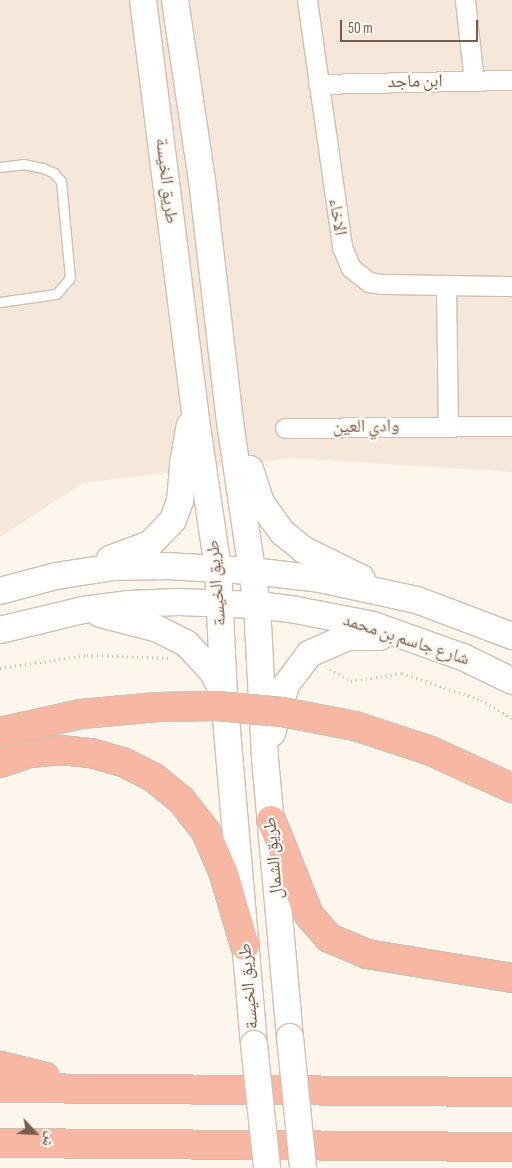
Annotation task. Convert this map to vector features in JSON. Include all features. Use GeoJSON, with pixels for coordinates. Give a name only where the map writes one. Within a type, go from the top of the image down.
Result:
{"type":"FeatureCollection","features":[{"type":"Feature","properties":{"kind":"highway"},"geometry":{"type":"LineString","coordinates":[[0,732],[81,714],[158,707],[217,706],[282,712],[355,726],[431,750],[512,788]]}},
{"type":"Feature","properties":{"kind":"highway"},"geometry":{"type":"LineString","coordinates":[[0,762],[30,753],[61,750],[91,753],[123,762],[154,778],[182,801],[206,832],[224,874],[245,946]]}},
{"type":"Feature","properties":{"kind":"highway"},"geometry":{"type":"LineString","coordinates":[[271,820],[308,915],[329,938],[367,954],[512,978]]}},
{"type":"Feature","properties":{"kind":"highway"},"geometry":{"type":"LineString","coordinates":[[0,1066],[108,1087]]}},
{"type":"Feature","properties":{"kind":"highway"},"geometry":{"type":"LineString","coordinates":[[0,1088],[108,1087],[512,1092]]}},
{"type":"Feature","properties":{"kind":"highway"},"geometry":{"type":"LineString","coordinates":[[0,1143],[512,1147]]}},
{"type":"Feature","properties":{"kind":"main road","name":"طريق الخيسة"},"geometry":{"type":"LineString","coordinates":[[143,0],[194,413],[218,569],[224,695],[245,946],[267,1168]]}},
{"type":"Feature","properties":{"kind":"main road","name":"طريق الخيسة"},"geometry":{"type":"LineString","coordinates":[[175,0],[209,227],[230,422],[252,572]]}},
{"type":"Feature","properties":{"kind":"main road"},"geometry":{"type":"LineString","coordinates":[[85,571],[150,544],[173,520],[180,501],[185,447],[194,413]]}},
{"type":"Feature","properties":{"kind":"main road"},"geometry":{"type":"LineString","coordinates":[[230,422],[244,452],[261,503],[274,524],[304,550],[388,593]]}},
{"type":"Feature","properties":{"kind":"main road","name":"شارع جاسم بن محمد"},"geometry":{"type":"LineString","coordinates":[[0,591],[85,571],[142,566],[218,569],[320,580],[388,593],[447,609],[512,636]]}},
{"type":"Feature","properties":{"kind":"main road","name":"طريق الشمال"},"geometry":{"type":"LineString","coordinates":[[252,572],[257,606],[265,758],[303,1168]]}},
{"type":"Feature","properties":{"kind":"main road","name":"شارع جاسم بن محمد"},"geometry":{"type":"LineString","coordinates":[[0,630],[83,610],[128,604],[220,602],[334,616],[410,637],[463,657],[512,681]]}},
{"type":"Feature","properties":{"kind":"main road"},"geometry":{"type":"LineString","coordinates":[[83,610],[145,625],[186,643],[212,670],[224,695]]}},
{"type":"Feature","properties":{"kind":"main road"},"geometry":{"type":"LineString","coordinates":[[265,758],[286,685],[309,654],[348,637],[410,637]]}},
{"type":"Feature","properties":{"kind":"street","name":"الاخاء"},"geometry":{"type":"LineString","coordinates":[[307,0],[342,247],[351,268],[359,276],[375,283],[446,287],[512,286]]}},
{"type":"Feature","properties":{"kind":"street"},"geometry":{"type":"LineString","coordinates":[[465,0],[474,81]]}},
{"type":"Feature","properties":{"kind":"street","name":"ابن ماجد"},"geometry":{"type":"LineString","coordinates":[[318,84],[512,80]]}},
{"type":"Feature","properties":{"kind":"street"},"geometry":{"type":"LineString","coordinates":[[446,287],[448,426]]}},
{"type":"Feature","properties":{"kind":"street","name":"وادي العين"},"geometry":{"type":"LineString","coordinates":[[285,428],[512,426]]}},
{"type":"Feature","properties":{"kind":"lane"},"geometry":{"type":"LineString","coordinates":[[0,167],[23,164],[43,168],[54,173],[61,181],[70,278],[56,294],[0,302]]}},
{"type":"Feature","properties":{"kind":"path"},"geometry":{"type":"LineString","coordinates":[[0,668],[87,655],[161,659],[176,655],[186,643]]}},
{"type":"Feature","properties":{"kind":"path"},"geometry":{"type":"LineString","coordinates":[[309,654],[351,681],[402,673],[481,700],[512,718]]}},
{"type":"Feature","properties":{"kind":"shaded area"},"geometry":{"type":"Polygon","coordinates":[[[0,0],[512,0],[512,472],[291,458],[83,483],[0,537],[0,0]]]}}]}
